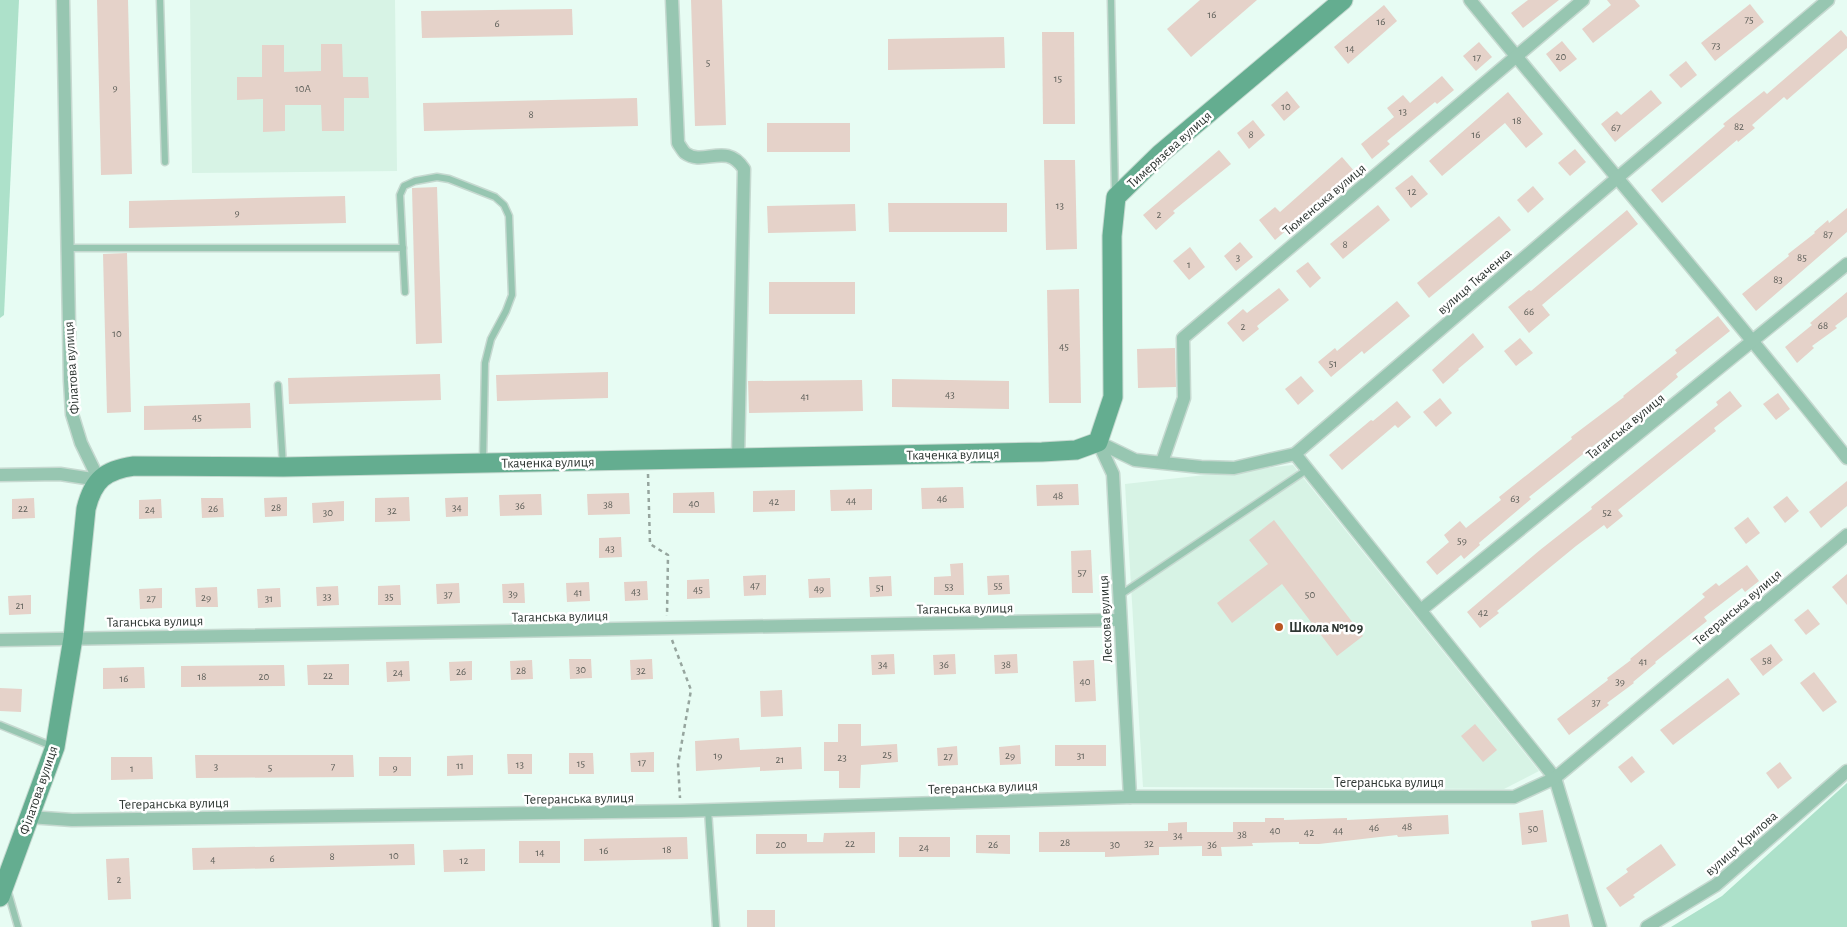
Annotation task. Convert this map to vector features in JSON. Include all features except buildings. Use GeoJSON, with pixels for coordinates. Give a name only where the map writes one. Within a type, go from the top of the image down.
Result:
{"type":"FeatureCollection","features":[{"type":"Feature","properties":{"kind":"street","name":"Філатова вулиця"},"geometry":{"type":"LineString","coordinates":[[2,890],[55,747],[73,638],[86,509],[90,492],[99,480],[80,443],[72,414],[66,248],[63,0]]}},
{"type":"Feature","properties":{"kind":"street"},"geometry":{"type":"LineString","coordinates":[[672,0],[678,143],[685,153],[697,156],[728,156],[738,160],[744,169],[738,459]]}},
{"type":"Feature","properties":{"kind":"street","name":"Тимерязєва вулиця"},"geometry":{"type":"LineString","coordinates":[[1098,442],[1113,397],[1112,236],[1116,197],[1160,154],[1343,0]]}},
{"type":"Feature","properties":{"kind":"street"},"geometry":{"type":"LineString","coordinates":[[1470,0],[1616,179],[1754,341],[1847,458]]}},
{"type":"Feature","properties":{"kind":"street","name":"Тюменська вулиця"},"geometry":{"type":"LineString","coordinates":[[1162,462],[1184,398],[1183,338],[1582,0]]}},
{"type":"Feature","properties":{"kind":"street","name":"вулиця Ткаченка"},"geometry":{"type":"LineString","coordinates":[[1098,442],[1135,460],[1201,467],[1234,468],[1295,454],[1828,0]]}},
{"type":"Feature","properties":{"kind":"street","name":"Таганська вулиця"},"geometry":{"type":"LineString","coordinates":[[1421,610],[1847,264]]}},
{"type":"Feature","properties":{"kind":"street","name":"Ткаченка вулиця"},"geometry":{"type":"LineString","coordinates":[[99,480],[117,468],[134,466],[283,467],[1042,452],[1076,450],[1098,442]]}},
{"type":"Feature","properties":{"kind":"street","name":"Лескова вулиця"},"geometry":{"type":"LineString","coordinates":[[1098,442],[1113,474],[1130,797]]}},
{"type":"Feature","properties":{"kind":"street"},"geometry":{"type":"LineString","coordinates":[[1295,454],[1555,778],[1600,927]]}},
{"type":"Feature","properties":{"kind":"street"},"geometry":{"type":"LineString","coordinates":[[0,475],[60,474],[99,480]]}},
{"type":"Feature","properties":{"kind":"street","name":"Тегеранська вулиця"},"geometry":{"type":"LineString","coordinates":[[29,817],[72,820],[681,811],[1130,797],[1514,797],[1555,778],[1847,535]]}},
{"type":"Feature","properties":{"kind":"street","name":"Таганська вулиця"},"geometry":{"type":"LineString","coordinates":[[0,640],[1120,620]]}},
{"type":"Feature","properties":{"kind":"street","name":"вулиця Крилова"},"geometry":{"type":"LineString","coordinates":[[1647,927],[1716,886],[1847,771]]}},
{"type":"Feature","properties":{"kind":"lane"},"geometry":{"type":"LineString","coordinates":[[160,0],[165,162]]}},
{"type":"Feature","properties":{"kind":"lane"},"geometry":{"type":"LineString","coordinates":[[1111,0],[1116,197]]}},
{"type":"Feature","properties":{"kind":"lane"},"geometry":{"type":"LineString","coordinates":[[405,292],[400,195],[404,186],[415,181],[438,177],[449,179],[494,197],[504,205],[509,216],[512,296],[491,338],[485,363],[483,463]]}},
{"type":"Feature","properties":{"kind":"lane"},"geometry":{"type":"LineString","coordinates":[[66,248],[403,248]]}},
{"type":"Feature","properties":{"kind":"lane"},"geometry":{"type":"LineString","coordinates":[[278,385],[283,467]]}},
{"type":"Feature","properties":{"kind":"lane"},"geometry":{"type":"LineString","coordinates":[[1119,596],[1308,469]]}},
{"type":"Feature","properties":{"kind":"lane"},"geometry":{"type":"LineString","coordinates":[[0,725],[55,747]]}},
{"type":"Feature","properties":{"kind":"lane"},"geometry":{"type":"LineString","coordinates":[[708,810],[716,927]]}},
{"type":"Feature","properties":{"kind":"lane"},"geometry":{"type":"LineString","coordinates":[[2,890],[18,927]]}},
{"type":"Feature","properties":{"kind":"path"},"geometry":{"type":"LineString","coordinates":[[648,460],[650,544],[668,554],[667,629],[691,690],[678,764],[681,811]]}},
{"type":"Feature","properties":{"kind":"shaded area"},"geometry":{"type":"Polygon","coordinates":[[[190,0],[395,0],[397,171],[192,173],[190,0]]]}},
{"type":"Feature","properties":{"kind":"shaded area","name":"Школа №109"},"geometry":{"type":"Polygon","coordinates":[[[1293,465],[1539,771],[1504,789],[1143,787],[1125,484],[1293,465]]]}},
{"type":"Feature","properties":{"kind":"green space"},"geometry":{"type":"Polygon","coordinates":[[[0,0],[19,0],[4,315],[0,318],[0,0]]]}},
{"type":"Feature","properties":{"kind":"green space"},"geometry":{"type":"Polygon","coordinates":[[[1847,783],[1847,927],[1671,927],[1722,896],[1847,783]]]}},
{"type":"Feature","properties":{"kind":"place","name":"Школа №109"},"geometry":{"type":"Point","coordinates":[1279,627]}}]}
